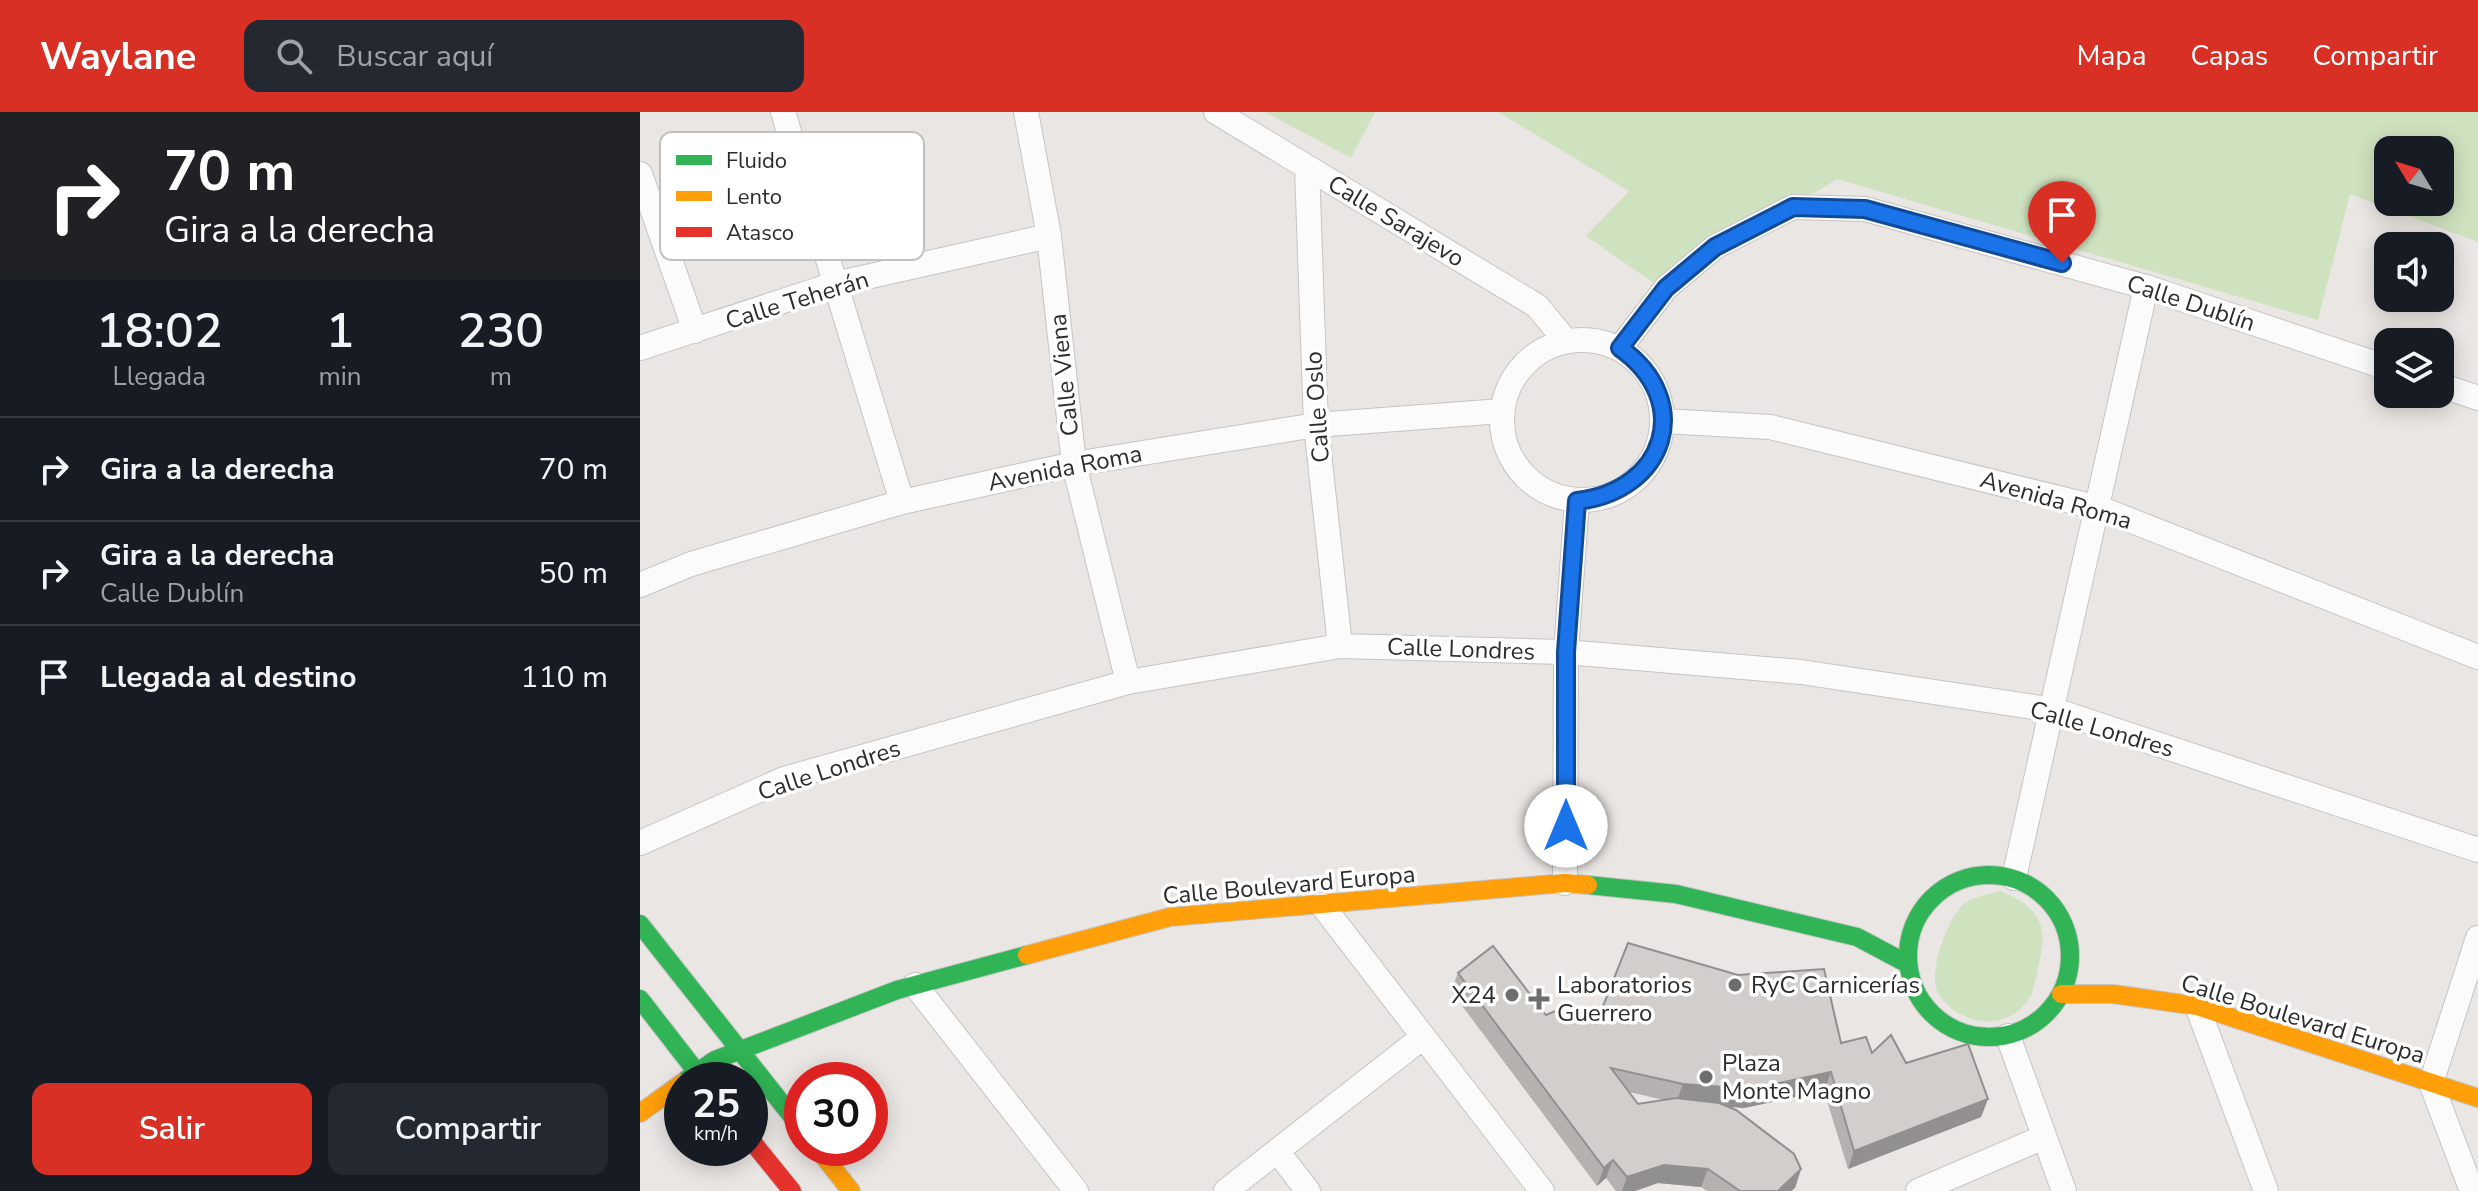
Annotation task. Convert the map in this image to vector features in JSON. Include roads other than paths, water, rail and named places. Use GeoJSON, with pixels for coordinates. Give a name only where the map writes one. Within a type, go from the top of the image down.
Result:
{"type":"FeatureCollection","features":[{"type":"Feature","properties":{"kind":"main road"},"geometry":{"type":"LineString","coordinates":[[1990,874],[2014,878],[2038,890],[2057,910],[2068,934],[2071,962],[2061,994],[2051,1009],[2031,1026],[2008,1036],[1984,1038],[1961,1034],[1940,1023],[1923,1007],[1912,986],[1899,928],[1944,888],[1966,877],[1990,874]]}},
{"type":"Feature","properties":{"kind":"main road","name":"Calle Boulevard Europa"},"geometry":{"type":"LineString","coordinates":[[721,1062],[741,1050],[915,985],[1170,917],[1565,883],[1676,894],[1857,937],[1906,963]]}},
{"type":"Feature","properties":{"kind":"main road"},"geometry":{"type":"LineString","coordinates":[[640,924],[784,1106]]}},
{"type":"Feature","properties":{"kind":"main road","name":"Calle Boulevard Europa"},"geometry":{"type":"LineString","coordinates":[[1857,937],[1899,928]]}},
{"type":"Feature","properties":{"kind":"main road","name":"Calle Boulevard Europa"},"geometry":{"type":"LineString","coordinates":[[2071,962],[2113,994]]}},
{"type":"Feature","properties":{"kind":"main road","name":"Calle Boulevard Europa"},"geometry":{"type":"LineString","coordinates":[[2061,994],[2113,994],[2197,1006],[2478,1098]]}},
{"type":"Feature","properties":{"kind":"main road"},"geometry":{"type":"LineString","coordinates":[[640,999],[681,1062]]}},
{"type":"Feature","properties":{"kind":"main road","name":"Calle Boulevard Europa"},"geometry":{"type":"LineString","coordinates":[[640,1113],[664,1097]]}},
{"type":"Feature","properties":{"kind":"main road"},"geometry":{"type":"LineString","coordinates":[[768,1161],[792,1191]]}},
{"type":"Feature","properties":{"kind":"main road"},"geometry":{"type":"LineString","coordinates":[[831,1166],[851,1191]]}},
{"type":"Feature","properties":{"kind":"street"},"geometry":{"type":"LineString","coordinates":[[783,112],[789,132]]}},
{"type":"Feature","properties":{"kind":"street","name":"Calle Viena"},"geometry":{"type":"LineString","coordinates":[[1026,112],[1049,236],[1074,464],[1128,682]]}},
{"type":"Feature","properties":{"kind":"street","name":"Calle Sarajevo"},"geometry":{"type":"LineString","coordinates":[[1216,112],[1537,306],[1566,341]]}},
{"type":"Feature","properties":{"kind":"street","name":"Calle Oslo"},"geometry":{"type":"LineString","coordinates":[[1307,167],[1316,425],[1340,646]]}},
{"type":"Feature","properties":{"kind":"street"},"geometry":{"type":"LineString","coordinates":[[640,174],[660,231]]}},
{"type":"Feature","properties":{"kind":"street","name":"Calle Dublín"},"geometry":{"type":"LineString","coordinates":[[1620,348],[1666,288],[1715,247],[1793,207],[1865,209],[2146,287],[2374,363]]}},
{"type":"Feature","properties":{"kind":"street","name":"Calle Teherán"},"geometry":{"type":"LineString","coordinates":[[640,348],[835,284],[1049,236]]}},
{"type":"Feature","properties":{"kind":"street"},"geometry":{"type":"LineString","coordinates":[[670,260],[695,331]]}},
{"type":"Feature","properties":{"kind":"street"},"geometry":{"type":"LineString","coordinates":[[828,260],[902,502]]}},
{"type":"Feature","properties":{"kind":"street"},"geometry":{"type":"LineString","coordinates":[[2014,878],[2054,710],[2146,287]]}},
{"type":"Feature","properties":{"kind":"street"},"geometry":{"type":"LineString","coordinates":[[1593,340],[1620,348],[1638,361],[1652,378],[1660,399],[1663,421],[1658,447],[1646,469],[1627,487],[1603,498],[1577,501],[1551,495],[1529,482],[1512,462],[1503,437],[1502,411],[1509,386],[1523,365],[1542,350],[1566,341],[1593,340]]}},
{"type":"Feature","properties":{"kind":"street"},"geometry":{"type":"LineString","coordinates":[[2454,390],[2478,398]]}},
{"type":"Feature","properties":{"kind":"street","name":"Avenida Roma"},"geometry":{"type":"LineString","coordinates":[[640,585],[691,564],[902,502],[1074,464],[1316,425],[1502,411]]}},
{"type":"Feature","properties":{"kind":"street","name":"Avenida Roma"},"geometry":{"type":"LineString","coordinates":[[1663,421],[1770,427],[2099,508],[2478,657]]}},
{"type":"Feature","properties":{"kind":"street"},"geometry":{"type":"LineString","coordinates":[[1565,883],[1566,652],[1577,501]]}},
{"type":"Feature","properties":{"kind":"street","name":"Calle Londres"},"geometry":{"type":"LineString","coordinates":[[640,843],[784,779],[1128,682],[1340,646],[1566,652],[1801,672],[2054,710],[2478,850]]}},
{"type":"Feature","properties":{"kind":"street"},"geometry":{"type":"LineString","coordinates":[[1322,905],[1542,1191]]}},
{"type":"Feature","properties":{"kind":"street"},"geometry":{"type":"LineString","coordinates":[[2472,1191],[2431,1083],[2478,938]]}},
{"type":"Feature","properties":{"kind":"street"},"geometry":{"type":"LineString","coordinates":[[915,985],[1076,1191]]}},
{"type":"Feature","properties":{"kind":"street"},"geometry":{"type":"LineString","coordinates":[[2197,1006],[2266,1191]]}},
{"type":"Feature","properties":{"kind":"street"},"geometry":{"type":"LineString","coordinates":[[2008,1036],[2064,1191]]}},
{"type":"Feature","properties":{"kind":"street"},"geometry":{"type":"LineString","coordinates":[[1226,1191],[1423,1037]]}},
{"type":"Feature","properties":{"kind":"street"},"geometry":{"type":"LineString","coordinates":[[1918,1191],[2044,1137]]}},
{"type":"Feature","properties":{"kind":"street"},"geometry":{"type":"LineString","coordinates":[[1277,1151],[1308,1191]]}},
{"type":"Feature","properties":{"kind":"place","name":"RyC Carnicerías"},"geometry":{"type":"Point","coordinates":[1735,985]}},
{"type":"Feature","properties":{"kind":"place","name":"X24"},"geometry":{"type":"Point","coordinates":[1512,995]}},
{"type":"Feature","properties":{"kind":"place","name":"Laboratorios Guerrero"},"geometry":{"type":"Point","coordinates":[1539,999]}},
{"type":"Feature","properties":{"kind":"place","name":"Plaza Monte Magno"},"geometry":{"type":"Point","coordinates":[1706,1077]}}]}
